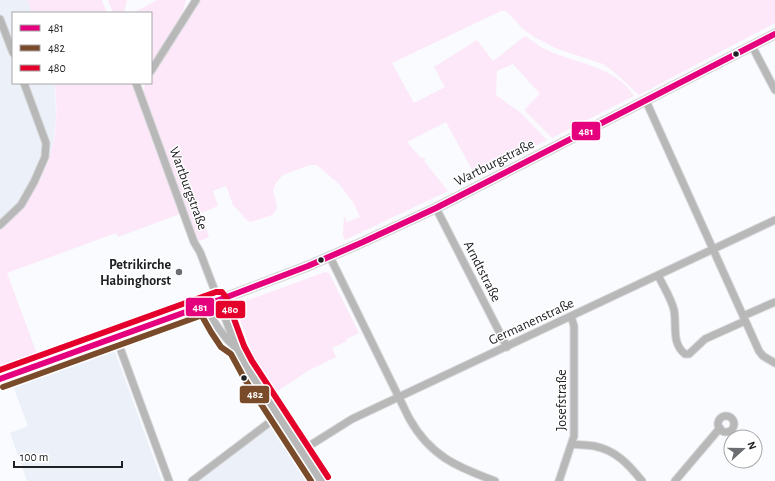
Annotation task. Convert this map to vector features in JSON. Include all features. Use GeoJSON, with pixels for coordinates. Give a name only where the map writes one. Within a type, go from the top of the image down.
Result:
{"type":"FeatureCollection","features":[{"type":"Feature","properties":{"kind":"main road","name":"Wartburgstraße"},"geometry":{"type":"LineString","coordinates":[[0,379],[219,300],[330,257],[436,208],[775,34]]}},
{"type":"Feature","properties":{"kind":"street"},"geometry":{"type":"LineString","coordinates":[[152,69],[196,0]]}},
{"type":"Feature","properties":{"kind":"street"},"geometry":{"type":"LineString","coordinates":[[0,19],[12,50]]}},
{"type":"Feature","properties":{"kind":"street"},"geometry":{"type":"LineString","coordinates":[[752,46],[775,90]]}},
{"type":"Feature","properties":{"kind":"street"},"geometry":{"type":"LineString","coordinates":[[0,225],[21,205],[34,182],[45,157],[46,143],[24,84]]}},
{"type":"Feature","properties":{"kind":"street","name":"Wartburgstraße"},"geometry":{"type":"LineString","coordinates":[[138,87],[194,242],[200,252],[219,300]]}},
{"type":"Feature","properties":{"kind":"street"},"geometry":{"type":"LineString","coordinates":[[646,101],[712,250],[759,351],[763,356],[775,363]]}},
{"type":"Feature","properties":{"kind":"street","name":"Arndtstraße"},"geometry":{"type":"LineString","coordinates":[[436,208],[507,347]]}},
{"type":"Feature","properties":{"kind":"street","name":"Germanenstraße"},"geometry":{"type":"LineString","coordinates":[[301,451],[352,419],[775,220]]}},
{"type":"Feature","properties":{"kind":"street"},"geometry":{"type":"LineString","coordinates":[[330,257],[414,428],[434,451],[459,468],[495,481]]}},
{"type":"Feature","properties":{"kind":"street"},"geometry":{"type":"LineString","coordinates":[[658,276],[674,308],[675,335],[682,352],[685,354],[689,354],[705,339],[775,302]]}},
{"type":"Feature","properties":{"kind":"street"},"geometry":{"type":"LineString","coordinates":[[219,300],[237,349],[250,374],[321,481]]}},
{"type":"Feature","properties":{"kind":"street"},"geometry":{"type":"LineString","coordinates":[[205,305],[228,342],[237,349]]}},
{"type":"Feature","properties":{"kind":"street","name":"Josefstraße"},"geometry":{"type":"LineString","coordinates":[[559,481],[574,436],[574,326],[571,316]]}},
{"type":"Feature","properties":{"kind":"street"},"geometry":{"type":"LineString","coordinates":[[116,337],[168,481]]}},
{"type":"Feature","properties":{"kind":"street"},"geometry":{"type":"LineString","coordinates":[[192,481],[278,416]]}},
{"type":"Feature","properties":{"kind":"street"},"geometry":{"type":"LineString","coordinates":[[674,481],[720,428]]}},
{"type":"Feature","properties":{"kind":"street"},"geometry":{"type":"LineString","coordinates":[[572,444],[594,446],[617,455],[626,462],[642,481]]}},
{"type":"Feature","properties":{"kind":"shaded area"},"geometry":{"type":"Polygon","coordinates":[[[0,0],[27,0],[32,12],[12,12],[12,84],[55,84],[56,120],[51,154],[37,186],[22,208],[0,229],[0,0]]]}},
{"type":"Feature","properties":{"kind":"shaded area"},"geometry":{"type":"Polygon","coordinates":[[[27,0],[102,0],[107,12],[32,12],[27,0]]]}},
{"type":"Feature","properties":{"kind":"shaded area"},"geometry":{"type":"Polygon","coordinates":[[[108,0],[127,0],[124,12],[113,12],[108,0]]]}},
{"type":"Feature","properties":{"kind":"shaded area"},"geometry":{"type":"Polygon","coordinates":[[[157,0],[186,0],[182,17],[152,66],[152,12],[135,12],[157,0]]]}},
{"type":"Feature","properties":{"kind":"shaded area"},"geometry":{"type":"Polygon","coordinates":[[[197,0],[775,0],[775,23],[639,95],[603,64],[555,48],[534,37],[523,29],[506,11],[501,11],[392,63],[414,103],[445,87],[434,67],[477,40],[493,61],[525,36],[549,51],[595,67],[617,78],[634,96],[552,138],[524,110],[540,94],[513,64],[497,71],[496,95],[521,113],[547,140],[476,177],[446,122],[407,142],[421,158],[423,157],[426,160],[424,161],[448,191],[345,240],[343,235],[344,216],[347,222],[360,217],[353,202],[339,184],[317,165],[310,165],[285,174],[281,177],[273,190],[277,206],[276,210],[272,215],[251,222],[248,221],[233,205],[226,186],[213,191],[218,206],[201,213],[209,237],[195,243],[143,95],[145,84],[152,84],[152,72],[197,0]]]}},
{"type":"Feature","properties":{"kind":"shaded area"},"geometry":{"type":"Polygon","coordinates":[[[55,84],[133,84],[180,214],[118,237],[116,233],[7,273],[37,354],[0,368],[0,229],[12,218],[32,194],[46,166],[54,136],[55,84]]]}},
{"type":"Feature","properties":{"kind":"shaded area"},"geometry":{"type":"Polygon","coordinates":[[[325,272],[329,273],[359,333],[332,348],[336,357],[308,371],[273,394],[257,367],[237,311],[237,307],[240,303],[325,272]]]}},
{"type":"Feature","properties":{"kind":"shaded area"},"geometry":{"type":"Polygon","coordinates":[[[114,349],[162,481],[27,481],[10,433],[28,426],[13,386],[114,349]]]}},
{"type":"Feature","properties":{"kind":"shaded area"},"geometry":{"type":"Polygon","coordinates":[[[273,423],[312,481],[197,481],[273,423]]]}},
{"type":"Feature","properties":{"kind":"transit line","name":"481"},"geometry":{"type":"LineString","coordinates":[[0,379],[219,300],[308,266],[363,242],[436,208],[775,34]]}},
{"type":"Feature","properties":{"kind":"transit line","name":"480"},"geometry":{"type":"LineString","coordinates":[[0,370],[216,292],[222,292],[226,297],[244,346],[252,361],[328,477]]}},
{"type":"Feature","properties":{"kind":"transit line","name":"482"},"geometry":{"type":"LineString","coordinates":[[3,387],[222,308]]}},
{"type":"Feature","properties":{"kind":"transit line","name":"482"},"geometry":{"type":"LineString","coordinates":[[198,309],[221,347],[231,354],[244,378],[311,481]]}},
{"type":"Feature","properties":{"kind":"place","name":"Petrikirche Habinghorst"},"geometry":{"type":"Point","coordinates":[179,272]}}]}
